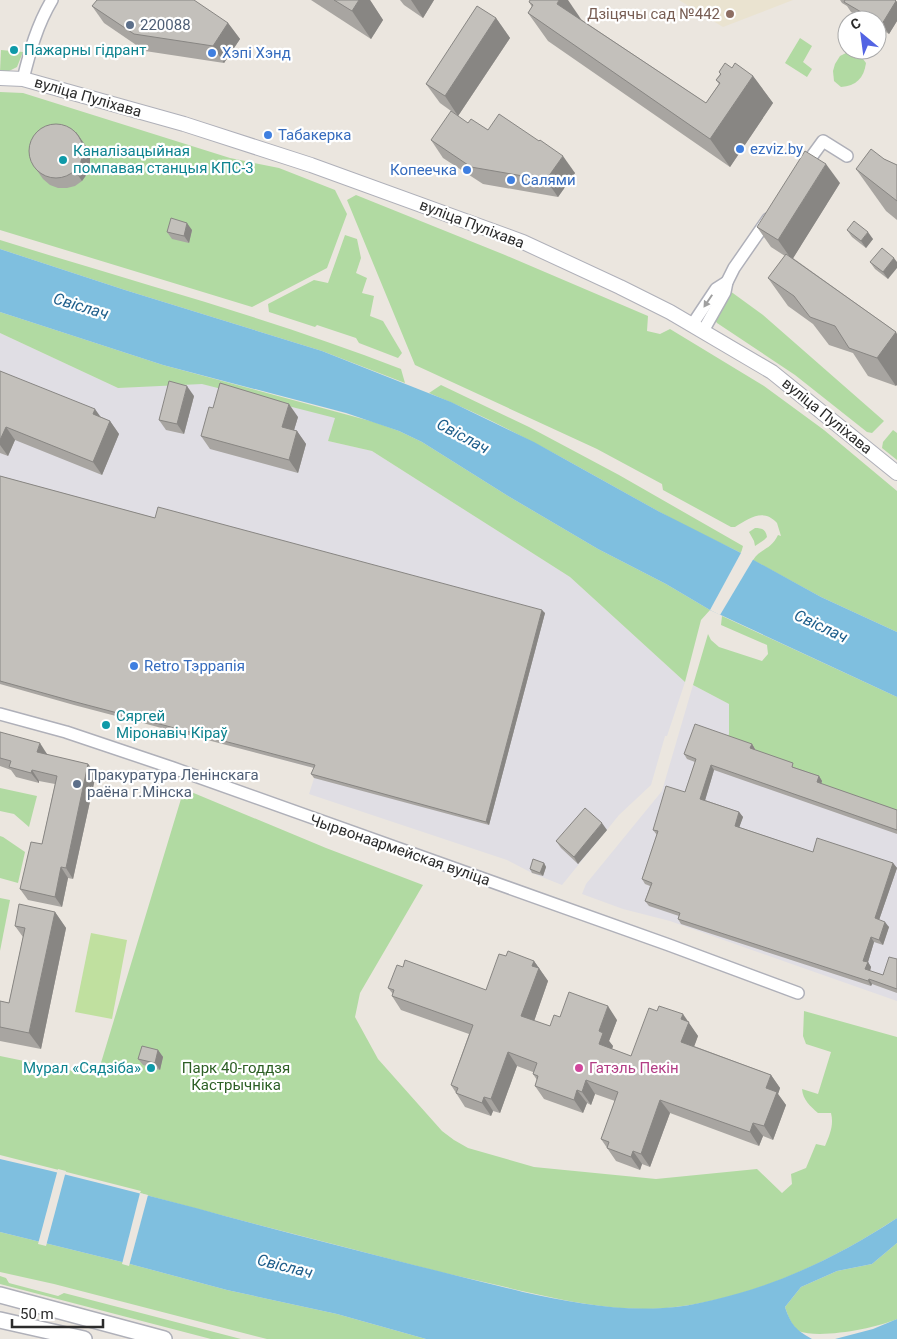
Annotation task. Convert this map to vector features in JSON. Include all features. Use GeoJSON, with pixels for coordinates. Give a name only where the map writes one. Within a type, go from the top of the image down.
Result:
{"type":"FeatureCollection","features":[{"type":"Feature","properties":{"kind":"main road"},"geometry":{"type":"LineString","coordinates":[[1,1299],[164,1339]]}},
{"type":"Feature","properties":{"kind":"main road"},"geometry":{"type":"LineString","coordinates":[[0,1320],[84,1339]]}},
{"type":"Feature","properties":{"kind":"street"},"geometry":{"type":"LineString","coordinates":[[23,79],[40,21],[52,0]]}},
{"type":"Feature","properties":{"kind":"street","name":"вуліца Пуліхава"},"geometry":{"type":"LineString","coordinates":[[0,78],[23,79],[184,124],[311,165],[522,242],[620,287],[698,328],[772,372],[897,472]]}},
{"type":"Feature","properties":{"kind":"street"},"geometry":{"type":"LineString","coordinates":[[800,173],[823,141],[847,156]]}},
{"type":"Feature","properties":{"kind":"street"},"geometry":{"type":"LineString","coordinates":[[698,328],[716,289],[727,282],[734,268],[772,214]]}},
{"type":"Feature","properties":{"kind":"street","name":"Чырвонаармейская вуліца"},"geometry":{"type":"LineString","coordinates":[[0,714],[66,732],[173,768],[798,993]]}},
{"type":"Feature","properties":{"kind":"shaded area","name":"Дзіцячы сад №442"},"geometry":{"type":"Polygon","coordinates":[[[679,0],[793,0],[723,27],[679,0]]]}},
{"type":"Feature","properties":{"kind":"shaded area"},"geometry":{"type":"Polygon","coordinates":[[[0,333],[118,388],[199,383],[334,416],[336,418],[328,441],[372,451],[570,577],[685,682],[667,736],[665,736],[651,785],[619,815],[562,885],[507,860],[309,794],[317,769],[0,683],[0,333]]]}},
{"type":"Feature","properties":{"kind":"shaded area"},"geometry":{"type":"Polygon","coordinates":[[[693,685],[729,704],[729,734],[727,738],[755,749],[754,753],[897,814],[897,1001],[670,921],[623,909],[582,894],[586,884],[662,791],[693,685]]]}},
{"type":"Feature","properties":{"kind":"green space"},"geometry":{"type":"Polygon","coordinates":[[[800,38],[812,46],[803,62],[812,69],[807,77],[785,63],[800,38]]]}},
{"type":"Feature","properties":{"kind":"green space"},"geometry":{"type":"Polygon","coordinates":[[[1,50],[23,52],[17,67],[7,72],[0,72],[1,50]]]}},
{"type":"Feature","properties":{"kind":"green space"},"geometry":{"type":"Polygon","coordinates":[[[838,60],[864,60],[866,63],[861,77],[855,83],[841,87],[834,81],[833,71],[838,60]]]}},
{"type":"Feature","properties":{"kind":"green space"},"geometry":{"type":"Polygon","coordinates":[[[0,92],[23,93],[230,158],[279,168],[335,190],[347,214],[327,268],[252,307],[0,230],[0,92]]]}},
{"type":"Feature","properties":{"kind":"green space"},"geometry":{"type":"Polygon","coordinates":[[[356,195],[505,255],[648,316],[647,331],[660,334],[670,329],[764,386],[824,430],[897,491],[897,632],[821,597],[753,560],[772,544],[778,535],[781,536],[777,523],[772,518],[762,515],[756,516],[735,527],[731,527],[663,490],[662,484],[597,449],[415,365],[347,200],[356,195]]]}},
{"type":"Feature","properties":{"kind":"green space"},"geometry":{"type":"Polygon","coordinates":[[[345,235],[357,239],[361,258],[356,273],[367,278],[362,293],[374,296],[370,316],[383,321],[402,353],[398,358],[359,343],[356,338],[269,312],[268,304],[314,280],[328,283],[345,235]]]}},
{"type":"Feature","properties":{"kind":"green space"},"geometry":{"type":"Polygon","coordinates":[[[0,240],[302,333],[401,369],[405,383],[322,351],[0,249],[0,240]]]}},
{"type":"Feature","properties":{"kind":"green space"},"geometry":{"type":"Polygon","coordinates":[[[730,291],[763,315],[884,421],[872,433],[867,432],[795,375],[717,323],[715,320],[730,291]]]}},
{"type":"Feature","properties":{"kind":"green space"},"geometry":{"type":"Polygon","coordinates":[[[0,312],[163,365],[374,422],[422,442],[598,549],[666,584],[710,610],[701,620],[685,682],[570,577],[372,451],[328,441],[335,418],[202,384],[118,388],[0,333],[0,312]]]}},
{"type":"Feature","properties":{"kind":"green space"},"geometry":{"type":"Polygon","coordinates":[[[441,385],[529,427],[619,475],[743,546],[741,553],[667,516],[516,433],[429,393],[441,385]]]}},
{"type":"Feature","properties":{"kind":"green space"},"geometry":{"type":"Polygon","coordinates":[[[893,430],[897,433],[897,460],[882,448],[883,442],[893,430]]]}},
{"type":"Feature","properties":{"kind":"green space"},"geometry":{"type":"Polygon","coordinates":[[[755,528],[766,532],[767,537],[755,546],[749,532],[755,528]]]}},
{"type":"Feature","properties":{"kind":"green space"},"geometry":{"type":"Polygon","coordinates":[[[722,616],[897,697],[897,814],[820,787],[754,753],[755,748],[727,739],[729,734],[729,704],[693,685],[708,634],[711,640],[719,647],[762,661],[768,654],[767,645],[721,625],[722,616]]]}},
{"type":"Feature","properties":{"kind":"green space"},"geometry":{"type":"Polygon","coordinates":[[[0,788],[37,796],[29,827],[14,814],[0,811],[0,788]]]}},
{"type":"Feature","properties":{"kind":"green space","name":"Парк 40-годдзя Кастрычніка"},"geometry":{"type":"Polygon","coordinates":[[[184,789],[326,848],[423,885],[360,993],[355,1017],[378,1059],[442,1131],[454,1140],[468,1148],[534,1167],[656,1179],[757,1169],[782,1193],[792,1184],[791,1174],[806,1168],[816,1144],[825,1146],[832,1126],[831,1113],[818,1113],[807,1102],[802,1089],[818,1094],[831,1052],[806,1044],[803,1036],[804,1011],[897,1037],[897,1218],[844,1250],[787,1277],[758,1288],[698,1304],[650,1309],[615,1308],[564,1300],[440,1272],[0,1155],[0,1056],[97,1076],[184,789]]]}},
{"type":"Feature","properties":{"kind":"green space"},"geometry":{"type":"Polygon","coordinates":[[[0,836],[25,852],[18,883],[0,878],[0,836]]]}},
{"type":"Feature","properties":{"kind":"green space"},"geometry":{"type":"Polygon","coordinates":[[[0,898],[10,900],[0,951],[0,898]]]}},
{"type":"Feature","properties":{"kind":"green space"},"geometry":{"type":"Polygon","coordinates":[[[91,933],[127,940],[112,1019],[75,1012],[91,933]]]}},
{"type":"Feature","properties":{"kind":"green space"},"geometry":{"type":"Polygon","coordinates":[[[0,1232],[227,1290],[337,1314],[426,1339],[267,1339],[54,1284],[0,1272],[0,1232]]]}},
{"type":"Feature","properties":{"kind":"green space"},"geometry":{"type":"Polygon","coordinates":[[[897,1243],[897,1319],[847,1332],[819,1334],[798,1331],[790,1320],[785,1307],[801,1287],[837,1271],[872,1264],[897,1243]]]}},
{"type":"Feature","properties":{"kind":"green space"},"geometry":{"type":"Polygon","coordinates":[[[0,1276],[6,1278],[9,1283],[58,1296],[64,1293],[241,1339],[211,1339],[0,1284],[0,1276]]]}},
{"type":"Feature","properties":{"kind":"water","name":"Свіслач"},"geometry":{"type":"Polygon","coordinates":[[[0,249],[322,351],[451,402],[534,442],[658,511],[741,553],[821,597],[897,632],[897,697],[710,610],[666,584],[598,549],[422,442],[399,431],[346,413],[163,365],[0,312],[0,249]]]}},
{"type":"Feature","properties":{"kind":"water","name":"Свіслач"},"geometry":{"type":"Polygon","coordinates":[[[0,1159],[523,1292],[610,1307],[645,1309],[676,1307],[738,1294],[809,1267],[876,1232],[897,1218],[897,1243],[872,1264],[837,1271],[801,1287],[785,1307],[789,1318],[795,1326],[812,1339],[426,1339],[337,1314],[227,1290],[0,1232],[0,1159]]]}},
{"type":"Feature","properties":{"kind":"water"},"geometry":{"type":"Polygon","coordinates":[[[897,1319],[897,1339],[835,1339],[873,1329],[897,1319]]]}},
{"type":"Feature","properties":{"kind":"pier"},"geometry":{"type":"Polygon","coordinates":[[[742,551],[754,558],[720,615],[710,610],[742,551]]]}},
{"type":"Feature","properties":{"kind":"pier"},"geometry":{"type":"Polygon","coordinates":[[[58,1169],[66,1171],[46,1246],[38,1244],[58,1169]]]}},
{"type":"Feature","properties":{"kind":"pier"},"geometry":{"type":"Polygon","coordinates":[[[140,1193],[148,1195],[129,1266],[122,1264],[140,1193]]]}},
{"type":"Feature","properties":{"kind":"building"},"geometry":{"type":"Polygon","coordinates":[[[97,0],[194,0],[228,23],[213,46],[134,34],[92,6],[97,0]]]}},
{"type":"Feature","properties":{"kind":"building"},"geometry":{"type":"Polygon","coordinates":[[[334,0],[359,0],[352,11],[334,0]]]}},
{"type":"Feature","properties":{"kind":"building"},"geometry":{"type":"Polygon","coordinates":[[[530,0],[559,0],[557,4],[706,103],[720,83],[716,80],[721,74],[719,72],[725,63],[732,68],[735,63],[753,76],[710,139],[528,13],[533,5],[529,2],[530,0]]]}},
{"type":"Feature","properties":{"kind":"building"},"geometry":{"type":"Polygon","coordinates":[[[845,0],[896,1],[887,16],[887,10],[858,10],[844,2],[845,0]]]}},
{"type":"Feature","properties":{"kind":"building"},"geometry":{"type":"Polygon","coordinates":[[[477,6],[496,18],[445,96],[426,84],[477,6]]]}},
{"type":"Feature","properties":{"kind":"building"},"geometry":{"type":"Polygon","coordinates":[[[451,111],[468,123],[471,119],[488,130],[499,114],[563,156],[546,180],[471,167],[431,140],[451,111]]]}},
{"type":"Feature","properties":{"kind":"building","name":"Каналізацыйная помпавая станцыя КПС-3"},"geometry":{"type":"Polygon","coordinates":[[[51,124],[61,124],[71,128],[79,136],[83,151],[79,166],[71,174],[61,178],[51,178],[41,174],[33,166],[29,156],[29,146],[33,136],[41,128],[51,124]]]}},
{"type":"Feature","properties":{"kind":"building"},"geometry":{"type":"Polygon","coordinates":[[[871,149],[884,159],[897,165],[897,201],[856,169],[871,149]]]}},
{"type":"Feature","properties":{"kind":"building"},"geometry":{"type":"Polygon","coordinates":[[[805,151],[826,164],[778,240],[757,227],[805,151]]]}},
{"type":"Feature","properties":{"kind":"building"},"geometry":{"type":"Polygon","coordinates":[[[171,218],[187,223],[184,236],[167,232],[171,218]]]}},
{"type":"Feature","properties":{"kind":"building"},"geometry":{"type":"Polygon","coordinates":[[[854,221],[868,232],[861,241],[847,230],[854,221]]]}},
{"type":"Feature","properties":{"kind":"building"},"geometry":{"type":"Polygon","coordinates":[[[882,248],[894,258],[883,272],[870,262],[882,248]]]}},
{"type":"Feature","properties":{"kind":"building"},"geometry":{"type":"Polygon","coordinates":[[[786,254],[896,332],[877,358],[849,348],[835,326],[810,317],[794,296],[768,278],[786,254]]]}},
{"type":"Feature","properties":{"kind":"building"},"geometry":{"type":"Polygon","coordinates":[[[0,371],[95,409],[93,414],[110,421],[93,462],[6,427],[0,440],[0,371]]]}},
{"type":"Feature","properties":{"kind":"building"},"geometry":{"type":"Polygon","coordinates":[[[169,381],[187,386],[177,424],[159,420],[169,381]]]}},
{"type":"Feature","properties":{"kind":"building"},"geometry":{"type":"Polygon","coordinates":[[[220,383],[289,404],[282,427],[297,431],[289,460],[201,436],[209,407],[213,408],[220,383]]]}},
{"type":"Feature","properties":{"kind":"building"},"geometry":{"type":"Polygon","coordinates":[[[0,476],[155,518],[158,507],[542,610],[486,822],[311,774],[315,765],[0,681],[0,476]]]}},
{"type":"Feature","properties":{"kind":"building"},"geometry":{"type":"Polygon","coordinates":[[[695,724],[752,744],[750,748],[793,763],[792,767],[819,776],[817,782],[897,810],[897,830],[711,765],[700,799],[739,812],[735,826],[813,852],[817,838],[893,863],[875,918],[885,922],[879,940],[871,937],[863,961],[868,962],[865,969],[883,975],[889,957],[897,959],[897,989],[678,919],[680,913],[645,901],[652,883],[642,879],[658,831],[653,830],[666,786],[685,792],[696,759],[684,754],[695,724]]]}},
{"type":"Feature","properties":{"kind":"building"},"geometry":{"type":"Polygon","coordinates":[[[0,732],[40,743],[37,752],[88,764],[66,868],[61,867],[55,897],[20,889],[31,842],[42,844],[57,776],[32,770],[31,773],[9,767],[11,761],[0,758],[0,732]]]}},
{"type":"Feature","properties":{"kind":"building"},"geometry":{"type":"Polygon","coordinates":[[[585,808],[602,823],[574,857],[556,841],[585,808]]]}},
{"type":"Feature","properties":{"kind":"building"},"geometry":{"type":"Polygon","coordinates":[[[533,859],[544,863],[540,873],[530,869],[533,859]]]}},
{"type":"Feature","properties":{"kind":"building"},"geometry":{"type":"Polygon","coordinates":[[[19,904],[55,912],[29,1033],[0,1027],[0,1001],[9,1003],[25,928],[15,926],[19,904]]]}},
{"type":"Feature","properties":{"kind":"building","name":"Гатэль Пекін"},"geometry":{"type":"Polygon","coordinates":[[[508,951],[534,961],[532,966],[539,968],[521,1016],[550,1026],[554,1015],[560,1017],[569,992],[608,1006],[599,1031],[603,1033],[599,1044],[631,1056],[649,1008],[657,1011],[659,1006],[683,1014],[681,1019],[689,1022],[681,1042],[771,1075],[766,1088],[777,1092],[764,1126],[753,1123],[750,1132],[660,1100],[641,1154],[633,1151],[631,1157],[607,1148],[609,1142],[601,1139],[618,1092],[586,1080],[582,1092],[577,1090],[574,1100],[535,1086],[538,1076],[533,1074],[537,1063],[508,1052],[491,1099],[484,1097],[482,1103],[456,1093],[458,1088],[451,1085],[473,1025],[392,996],[394,990],[388,988],[397,965],[403,967],[405,960],[486,990],[499,954],[506,956],[508,951]]]}},
{"type":"Feature","properties":{"kind":"building"},"geometry":{"type":"Polygon","coordinates":[[[142,1046],[158,1050],[155,1063],[138,1059],[142,1046]]]}},
{"type":"Feature","properties":{"kind":"place","name":"Дзіцячы сад №442"},"geometry":{"type":"Point","coordinates":[730,14]}},
{"type":"Feature","properties":{"kind":"place","name":"220088"},"geometry":{"type":"Point","coordinates":[130,25]}},
{"type":"Feature","properties":{"kind":"place","name":"Пажарны гідрант"},"geometry":{"type":"Point","coordinates":[14,50]}},
{"type":"Feature","properties":{"kind":"place","name":"Хэпі Хэнд"},"geometry":{"type":"Point","coordinates":[212,53]}},
{"type":"Feature","properties":{"kind":"place","name":"Табакерка"},"geometry":{"type":"Point","coordinates":[268,135]}},
{"type":"Feature","properties":{"kind":"place","name":"ezviz.by"},"geometry":{"type":"Point","coordinates":[740,149]}},
{"type":"Feature","properties":{"kind":"place","name":"Каналізацыйная помпавая станцыя КПС-3"},"geometry":{"type":"Point","coordinates":[63,160]}},
{"type":"Feature","properties":{"kind":"place","name":"Копеечка"},"geometry":{"type":"Point","coordinates":[467,170]}},
{"type":"Feature","properties":{"kind":"place","name":"Салями"},"geometry":{"type":"Point","coordinates":[511,180]}},
{"type":"Feature","properties":{"kind":"place","name":"Retro Тэррапія"},"geometry":{"type":"Point","coordinates":[134,666]}},
{"type":"Feature","properties":{"kind":"place","name":"Сяргей Міронавіч Кіраў"},"geometry":{"type":"Point","coordinates":[106,725]}},
{"type":"Feature","properties":{"kind":"place","name":"Пракуратура Ленінскага раёна г.Мінска"},"geometry":{"type":"Point","coordinates":[77,784]}},
{"type":"Feature","properties":{"kind":"place","name":"Мурал «Сядзіба»"},"geometry":{"type":"Point","coordinates":[151,1068]}},
{"type":"Feature","properties":{"kind":"place","name":"Гатэль Пекін"},"geometry":{"type":"Point","coordinates":[579,1068]}}]}
